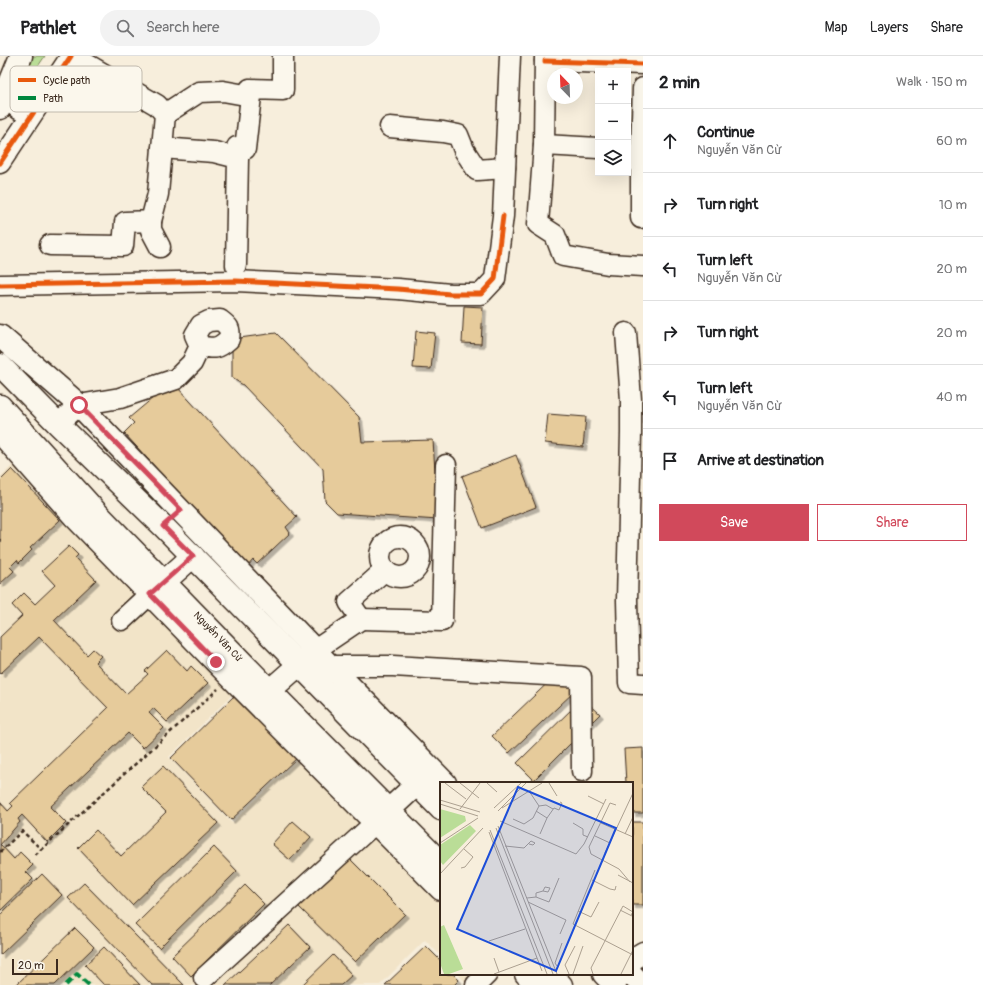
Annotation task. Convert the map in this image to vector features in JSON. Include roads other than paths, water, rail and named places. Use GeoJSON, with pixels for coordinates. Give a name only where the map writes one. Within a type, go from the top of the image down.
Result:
{"type":"FeatureCollection","features":[{"type":"Feature","properties":{"kind":"main road"},"geometry":{"type":"LineString","coordinates":[[17,66],[21,56]]}},
{"type":"Feature","properties":{"kind":"main road"},"geometry":{"type":"LineString","coordinates":[[0,108],[10,83]]}},
{"type":"Feature","properties":{"kind":"main road"},"geometry":{"type":"LineString","coordinates":[[0,336],[79,405],[330,666],[444,782]]}},
{"type":"Feature","properties":{"kind":"main road"},"geometry":{"type":"LineString","coordinates":[[0,364],[58,424],[193,556],[440,808]]}},
{"type":"Feature","properties":{"kind":"main road","name":"Nguyễn Văn Cừ"},"geometry":{"type":"LineString","coordinates":[[0,406],[96,512],[231,677],[263,697]]}},
{"type":"Feature","properties":{"kind":"main road","name":"Nguyễn Văn Cừ"},"geometry":{"type":"LineString","coordinates":[[0,432],[74,516],[157,588],[382,817],[440,888]]}},
{"type":"Feature","properties":{"kind":"main road"},"geometry":{"type":"LineString","coordinates":[[163,526],[181,510]]}},
{"type":"Feature","properties":{"kind":"main road"},"geometry":{"type":"LineString","coordinates":[[157,588],[193,556]]}},
{"type":"Feature","properties":{"kind":"main road"},"geometry":{"type":"LineString","coordinates":[[263,697],[315,650]]}},
{"type":"Feature","properties":{"kind":"main road"},"geometry":{"type":"LineString","coordinates":[[382,817],[417,784]]}},
{"type":"Feature","properties":{"kind":"main road","name":"Nguyễn Văn Cừ"},"geometry":{"type":"LineString","coordinates":[[382,817],[440,862]]}},
{"type":"Feature","properties":{"kind":"main road"},"geometry":{"type":"LineString","coordinates":[[527,975],[537,985]]}},
{"type":"Feature","properties":{"kind":"main road"},"geometry":{"type":"LineString","coordinates":[[551,975],[561,985]]}},
{"type":"Feature","properties":{"kind":"main road"},"geometry":{"type":"LineString","coordinates":[[633,975],[642,985]]}},
{"type":"Feature","properties":{"kind":"street"},"geometry":{"type":"LineString","coordinates":[[65,66],[72,56],[89,66]]}},
{"type":"Feature","properties":{"kind":"street"},"geometry":{"type":"LineString","coordinates":[[236,265],[237,147],[245,149],[251,96],[250,89],[283,90],[283,56]]}},
{"type":"Feature","properties":{"kind":"street"},"geometry":{"type":"LineString","coordinates":[[0,285],[236,282],[398,289],[450,294],[480,294],[495,279],[503,216],[510,56]]}},
{"type":"Feature","properties":{"kind":"street"},"geometry":{"type":"LineString","coordinates":[[643,64],[545,59],[544,145],[538,224],[555,235],[563,256],[608,264],[643,266]]}},
{"type":"Feature","properties":{"kind":"street"},"geometry":{"type":"LineString","coordinates":[[641,218],[634,150],[643,88]]}},
{"type":"Feature","properties":{"kind":"street"},"geometry":{"type":"LineString","coordinates":[[165,114],[199,92],[224,90],[251,96]]}},
{"type":"Feature","properties":{"kind":"street"},"geometry":{"type":"LineString","coordinates":[[142,96],[157,105],[165,114],[158,194],[150,221],[150,230],[160,247]]}},
{"type":"Feature","properties":{"kind":"street"},"geometry":{"type":"LineString","coordinates":[[0,163],[34,112]]}},
{"type":"Feature","properties":{"kind":"street"},"geometry":{"type":"LineString","coordinates":[[390,127],[458,135],[464,150],[477,170],[505,168]]}},
{"type":"Feature","properties":{"kind":"street"},"geometry":{"type":"LineString","coordinates":[[544,145],[595,148]]}},
{"type":"Feature","properties":{"kind":"street"},"geometry":{"type":"LineString","coordinates":[[162,148],[214,152],[238,158]]}},
{"type":"Feature","properties":{"kind":"street"},"geometry":{"type":"LineString","coordinates":[[50,245],[123,246],[125,222],[150,221]]}},
{"type":"Feature","properties":{"kind":"street"},"geometry":{"type":"LineString","coordinates":[[626,334],[637,401],[631,433],[635,601],[629,683],[643,684]]}},
{"type":"Feature","properties":{"kind":"street"},"geometry":{"type":"LineString","coordinates":[[58,424],[79,405],[120,398],[176,379],[192,363],[200,346]]}},
{"type":"Feature","properties":{"kind":"street"},"geometry":{"type":"LineString","coordinates":[[315,650],[361,619],[442,621],[446,465]]}},
{"type":"Feature","properties":{"kind":"street"},"geometry":{"type":"LineString","coordinates":[[361,619],[348,602],[385,570]]}},
{"type":"Feature","properties":{"kind":"street"},"geometry":{"type":"LineString","coordinates":[[122,620],[157,588]]}},
{"type":"Feature","properties":{"kind":"street"},"geometry":{"type":"LineString","coordinates":[[330,666],[393,666],[581,677],[582,771]]}},
{"type":"Feature","properties":{"kind":"street"},"geometry":{"type":"LineString","coordinates":[[204,978],[382,817]]}},
{"type":"Feature","properties":{"kind":"street"},"geometry":{"type":"LineString","coordinates":[[476,985],[486,975]]}}]}
